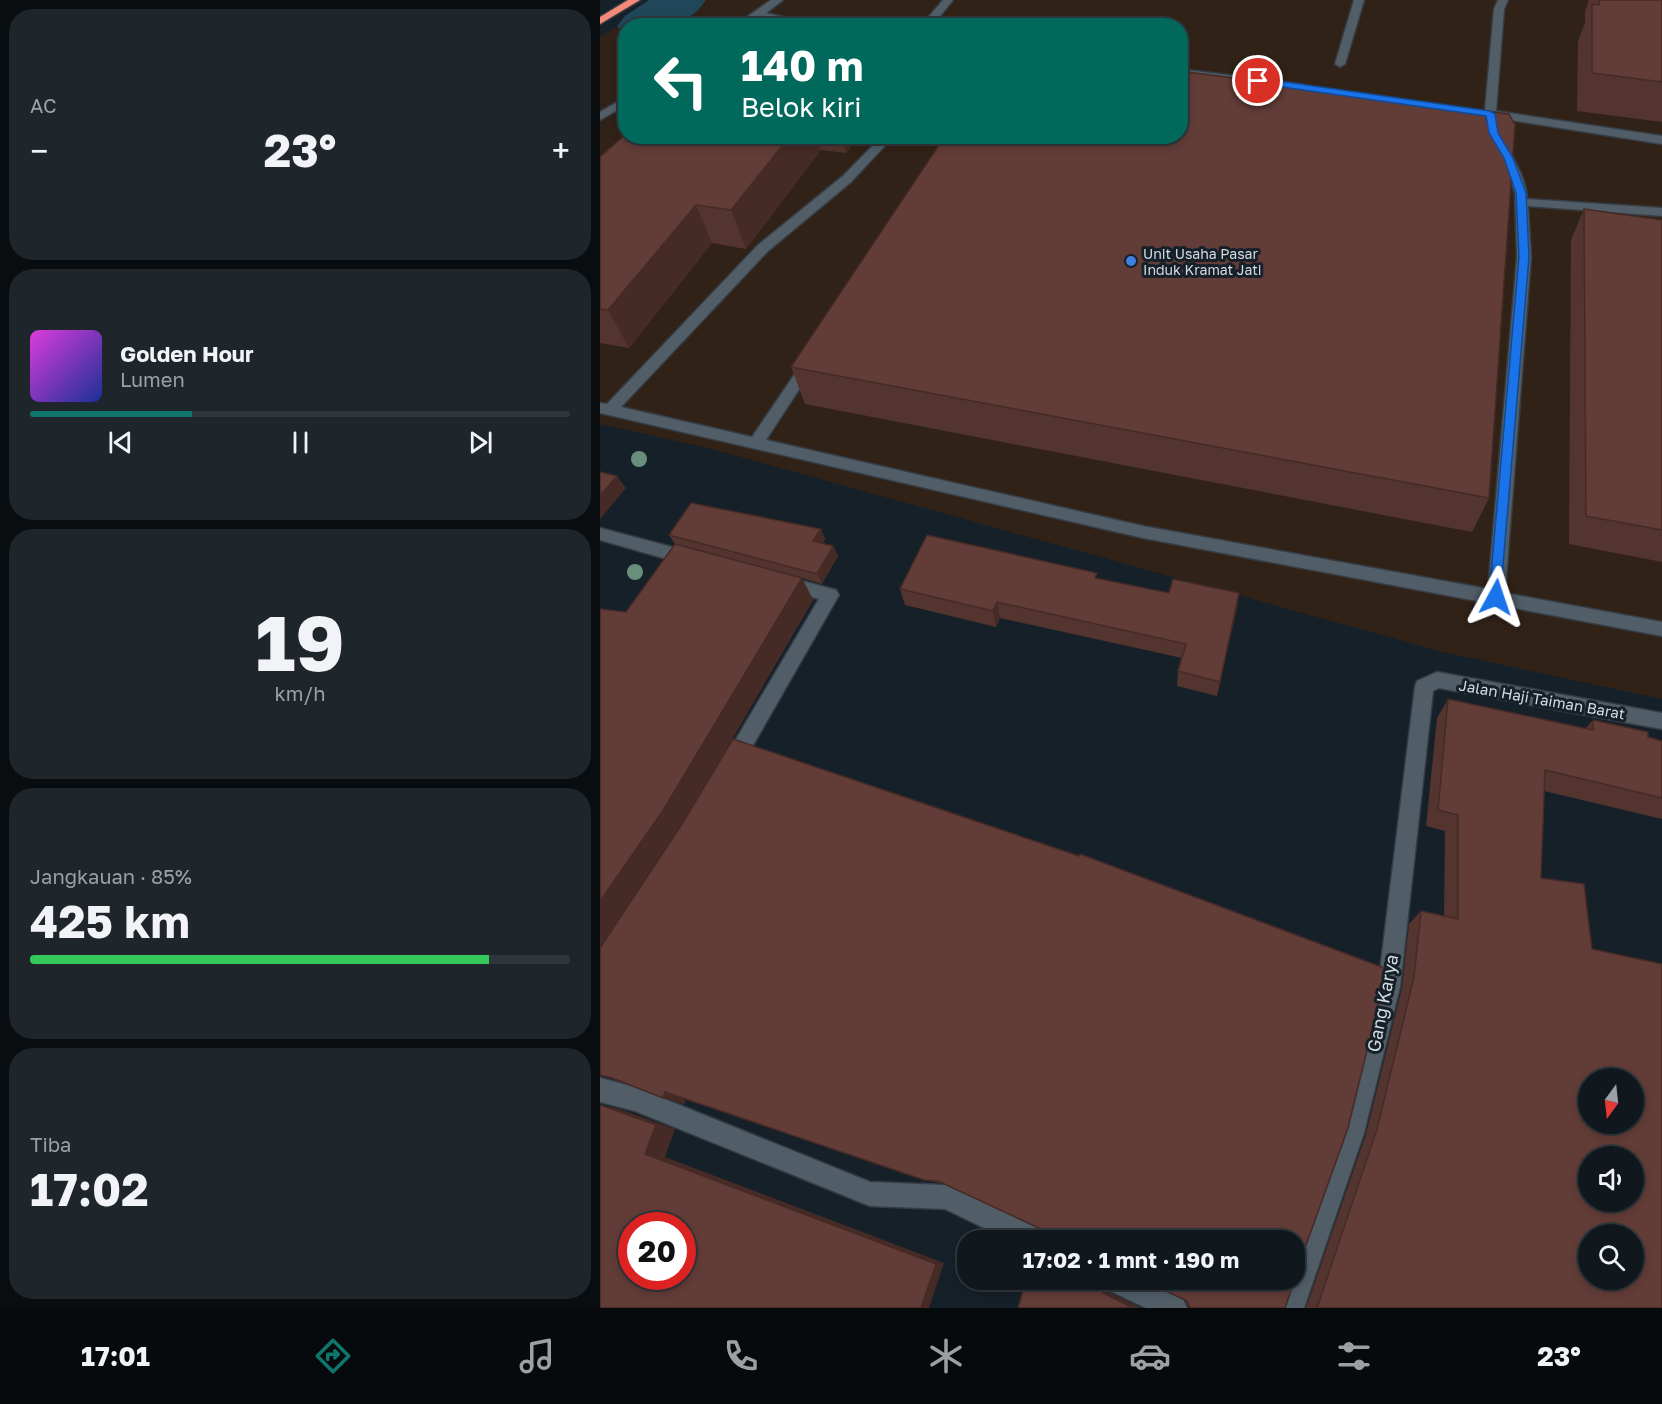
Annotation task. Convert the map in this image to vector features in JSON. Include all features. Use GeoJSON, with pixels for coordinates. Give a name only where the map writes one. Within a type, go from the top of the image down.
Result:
{"type":"FeatureCollection","features":[{"type":"Feature","properties":{"kind":"highway"},"geometry":{"type":"LineString","coordinates":[[600,21],[634,0]]}},
{"type":"Feature","properties":{"kind":"street"},"geometry":{"type":"LineString","coordinates":[[750,18],[778,0]]}},
{"type":"Feature","properties":{"kind":"street"},"geometry":{"type":"LineString","coordinates":[[933,18],[948,0]]}},
{"type":"Feature","properties":{"kind":"street"},"geometry":{"type":"LineString","coordinates":[[1340,64],[1359,0]]}},
{"type":"Feature","properties":{"kind":"street"},"geometry":{"type":"LineString","coordinates":[[1496,597],[1524,257],[1522,202],[1508,158],[1493,133],[1490,114],[1499,9],[1503,0]]}},
{"type":"Feature","properties":{"kind":"street"},"geometry":{"type":"LineString","coordinates":[[756,14],[772,18]]}},
{"type":"Feature","properties":{"kind":"street"},"geometry":{"type":"LineString","coordinates":[[1188,73],[1313,89]]}},
{"type":"Feature","properties":{"kind":"street"},"geometry":{"type":"LineString","coordinates":[[600,117],[618,105]]}},
{"type":"Feature","properties":{"kind":"street"},"geometry":{"type":"LineString","coordinates":[[1468,111],[1662,140]]}},
{"type":"Feature","properties":{"kind":"street"},"geometry":{"type":"LineString","coordinates":[[605,409],[763,248],[848,179],[881,144]]}},
{"type":"Feature","properties":{"kind":"street"},"geometry":{"type":"LineString","coordinates":[[1522,202],[1662,212]]}},
{"type":"Feature","properties":{"kind":"street"},"geometry":{"type":"LineString","coordinates":[[756,443],[821,346]]}},
{"type":"Feature","properties":{"kind":"street"},"geometry":{"type":"LineString","coordinates":[[605,409],[1143,532],[1662,629]]}},
{"type":"Feature","properties":{"kind":"street"},"geometry":{"type":"LineString","coordinates":[[600,534],[704,562]]}},
{"type":"Feature","properties":{"kind":"street"},"geometry":{"type":"LineString","coordinates":[[723,780],[830,595],[767,579]]}},
{"type":"Feature","properties":{"kind":"street","name":"Jalan Haji Taiman Barat"},"geometry":{"type":"LineString","coordinates":[[1424,687],[1437,680],[1662,721]]}},
{"type":"Feature","properties":{"kind":"street","name":"Gang Karya"},"geometry":{"type":"LineString","coordinates":[[1291,1308],[1352,1133],[1389,987],[1424,687]]}},
{"type":"Feature","properties":{"kind":"street"},"geometry":{"type":"LineString","coordinates":[[600,1090],[635,1099],[870,1194],[946,1197],[1014,1230]]}},
{"type":"Feature","properties":{"kind":"street"},"geometry":{"type":"LineString","coordinates":[[1136,1290],[1174,1308]]}},
{"type":"Feature","properties":{"kind":"shaded area","name":"Unit Usaha Pasar Induk Kramat Jati"},"geometry":{"type":"Polygon","coordinates":[[[660,0],[1662,0],[1662,699],[1443,652],[712,449],[600,424],[600,37],[618,26],[618,144],[1188,144],[1188,18],[631,18],[660,0]]]}},
{"type":"Feature","properties":{"kind":"building"},"geometry":{"type":"Polygon","coordinates":[[[1599,0],[1662,0],[1662,82],[1592,73],[1592,4],[1599,5],[1599,0]]]}},
{"type":"Feature","properties":{"kind":"building"},"geometry":{"type":"Polygon","coordinates":[[[1188,72],[1509,114],[1515,125],[1489,498],[791,367],[940,144],[1188,144],[1188,72]]]}},
{"type":"Feature","properties":{"kind":"building"},"geometry":{"type":"Polygon","coordinates":[[[618,141],[618,144],[784,144],[731,210],[696,205],[608,310],[600,309],[600,157],[618,141]]]}},
{"type":"Feature","properties":{"kind":"building"},"geometry":{"type":"Polygon","coordinates":[[[1584,209],[1662,220],[1662,530],[1586,516],[1584,209]]]}},
{"type":"Feature","properties":{"kind":"building"},"geometry":{"type":"Polygon","coordinates":[[[600,472],[617,476],[600,496],[600,472]]]}},
{"type":"Feature","properties":{"kind":"building"},"geometry":{"type":"Polygon","coordinates":[[[691,503],[821,529],[813,541],[833,546],[817,574],[669,535],[691,503]]]}},
{"type":"Feature","properties":{"kind":"building"},"geometry":{"type":"Polygon","coordinates":[[[927,535],[1097,573],[1095,578],[1169,593],[1173,579],[1239,593],[1220,682],[1178,671],[1186,644],[997,602],[993,611],[900,589],[927,535]]]}},
{"type":"Feature","properties":{"kind":"building"},"geometry":{"type":"Polygon","coordinates":[[[675,544],[802,578],[664,809],[600,901],[600,609],[626,612],[675,544]]]}},
{"type":"Feature","properties":{"kind":"building"},"geometry":{"type":"Polygon","coordinates":[[[1448,699],[1593,730],[1593,720],[1648,732],[1648,737],[1662,741],[1662,798],[1545,770],[1541,878],[1584,884],[1592,949],[1662,964],[1662,1308],[1317,1308],[1377,1129],[1414,977],[1421,911],[1458,919],[1458,815],[1438,810],[1448,699]]]}},
{"type":"Feature","properties":{"kind":"building"},"geometry":{"type":"Polygon","coordinates":[[[733,739],[1079,856],[1080,854],[1387,969],[1348,1128],[1305,1248],[1305,1230],[1041,1230],[938,1181],[924,1180],[665,1092],[663,1098],[600,1075],[600,948],[682,824],[733,739]]]}},
{"type":"Feature","properties":{"kind":"building"},"geometry":{"type":"Polygon","coordinates":[[[600,1105],[656,1125],[645,1154],[936,1264],[921,1308],[600,1308],[600,1105]]]}},
{"type":"Feature","properties":{"kind":"building"},"geometry":{"type":"Polygon","coordinates":[[[1023,1290],[1101,1290],[1133,1308],[1018,1308],[1023,1290]]]}},
{"type":"Feature","properties":{"kind":"building"},"geometry":{"type":"Polygon","coordinates":[[[1164,1290],[1291,1290],[1285,1308],[1190,1308],[1187,1301],[1164,1290]]]}},
{"type":"Feature","properties":{"kind":"waterway"},"geometry":{"type":"LineString","coordinates":[[654,18],[682,0]]}},
{"type":"Feature","properties":{"kind":"place","name":"Unit Usaha Pasar Induk Kramat Jati"},"geometry":{"type":"Point","coordinates":[1131,261]}},
{"type":"Feature","properties":{"kind":"route"},"geometry":{"type":"LineString","coordinates":[[1258,81],[1490,114],[1493,133],[1508,158],[1521,193],[1524,257],[1496,597]]}}]}
